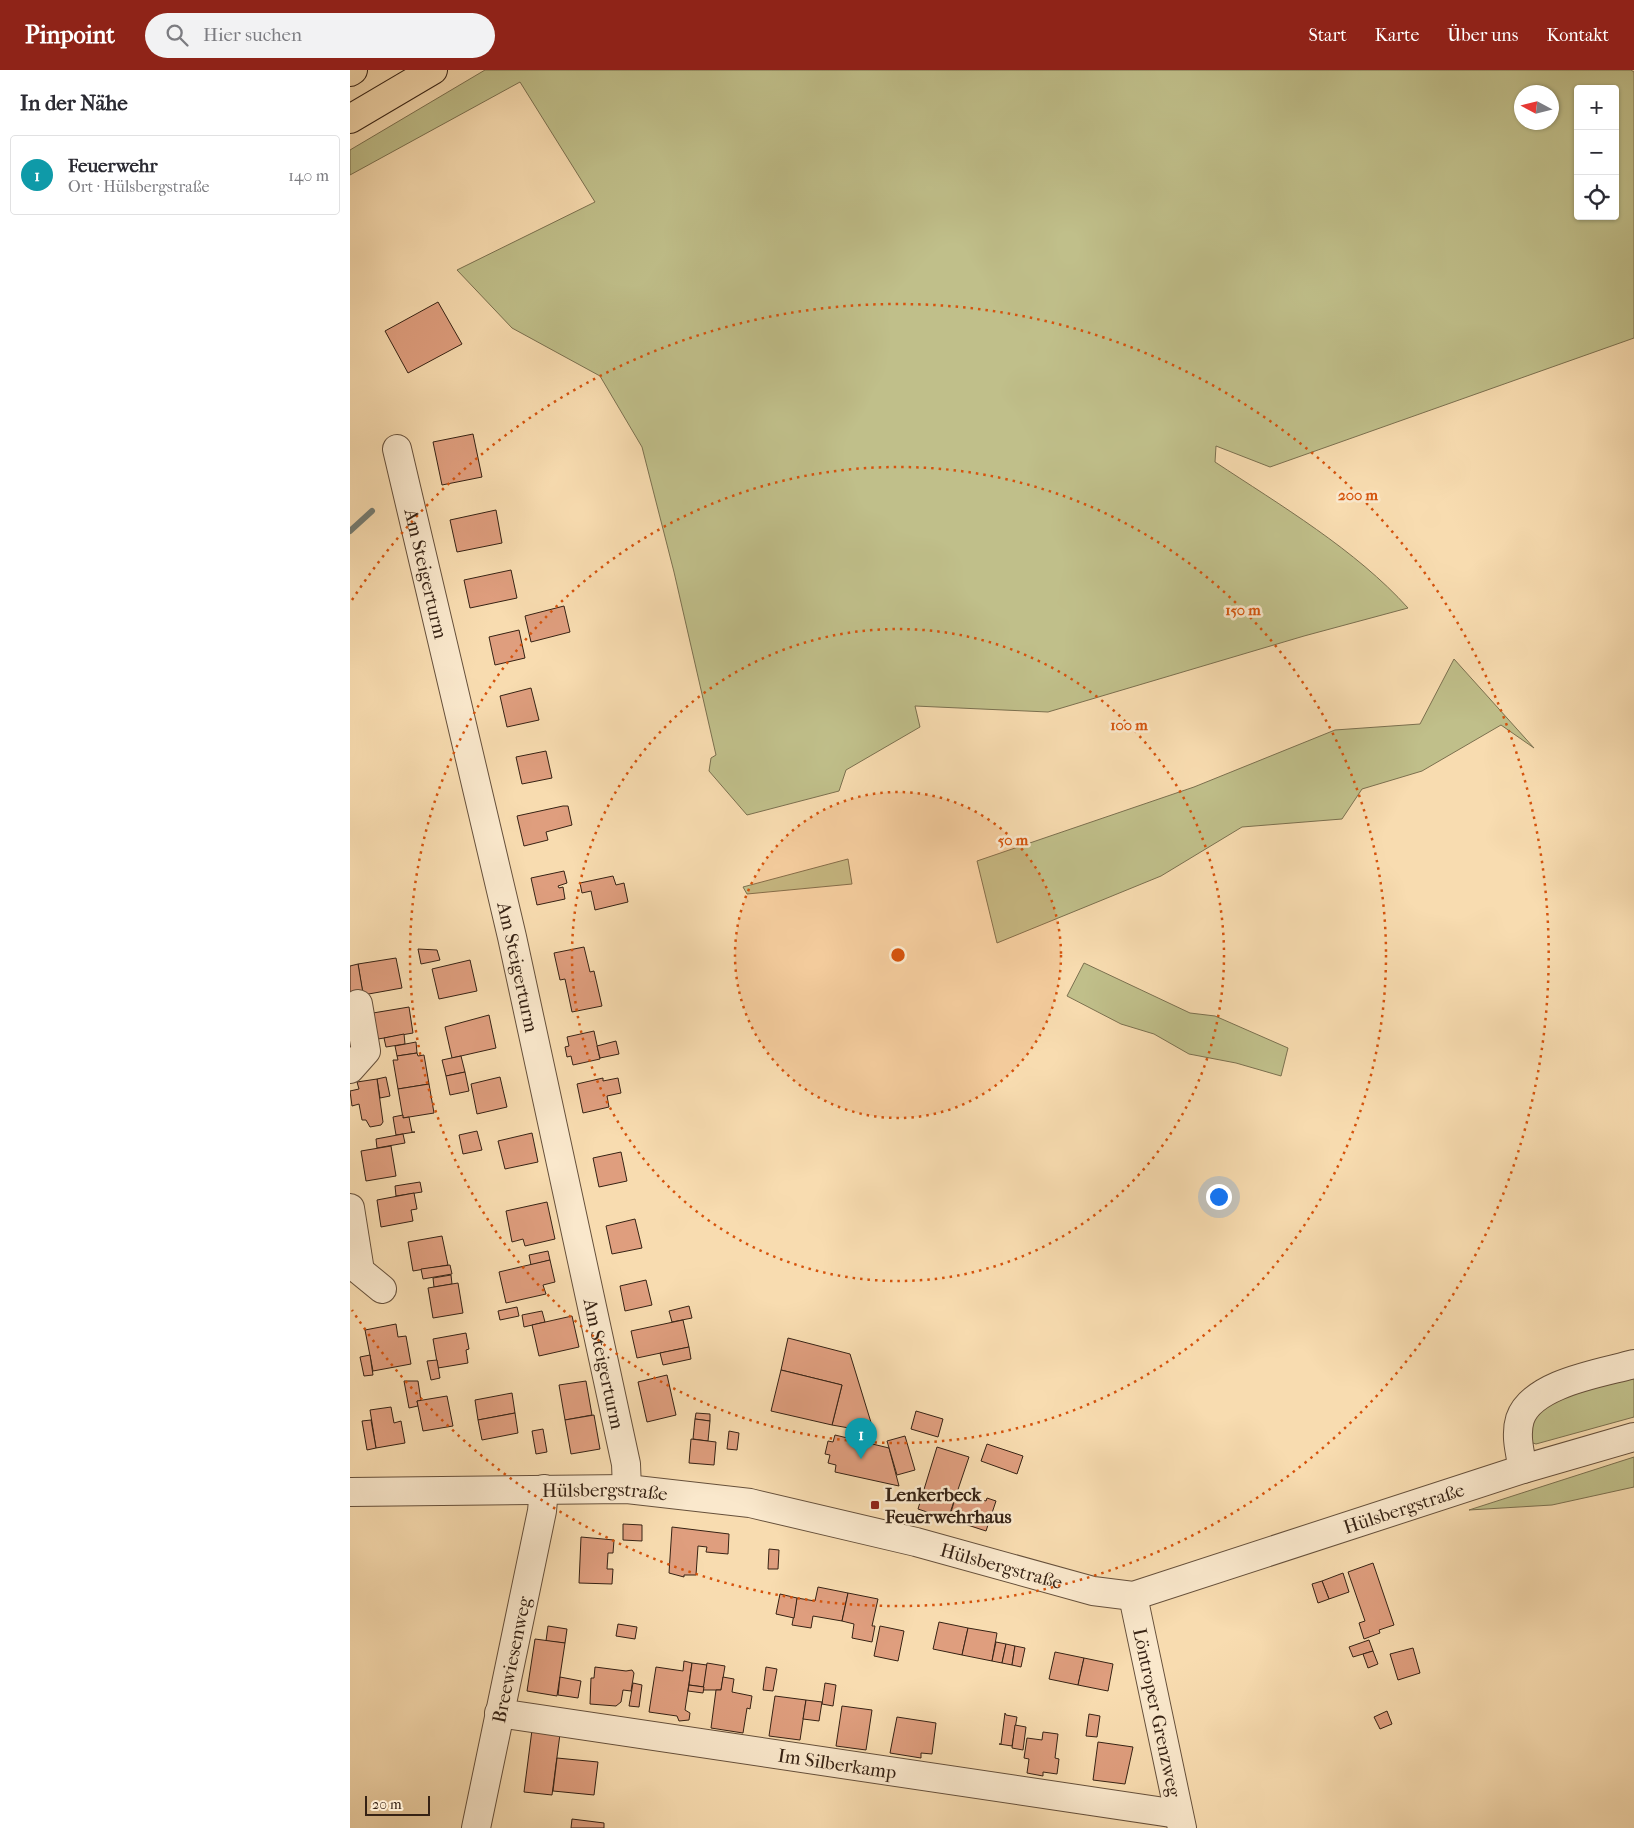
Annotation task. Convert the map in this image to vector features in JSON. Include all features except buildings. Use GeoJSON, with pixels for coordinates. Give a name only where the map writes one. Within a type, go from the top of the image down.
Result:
{"type":"FeatureCollection","features":[{"type":"Feature","properties":{"kind":"highway"},"geometry":{"type":"LineString","coordinates":[[350,120],[433,70]]}},
{"type":"Feature","properties":{"kind":"street","name":"Am Steigerturm"},"geometry":{"type":"LineString","coordinates":[[397,449],[512,938],[624,1454],[627,1489]]}},
{"type":"Feature","properties":{"kind":"street"},"geometry":{"type":"LineString","coordinates":[[350,1069],[366,1051],[358,1004]]}},
{"type":"Feature","properties":{"kind":"street"},"geometry":{"type":"LineString","coordinates":[[350,1208],[360,1271],[382,1289]]}},
{"type":"Feature","properties":{"kind":"street"},"geometry":{"type":"LineString","coordinates":[[1523,1469],[1518,1446],[1520,1421],[1533,1400],[1550,1390],[1578,1380],[1634,1364]]}},
{"type":"Feature","properties":{"kind":"street","name":"Hülsbergstraße"},"geometry":{"type":"LineString","coordinates":[[350,1492],[627,1489],[750,1503],[916,1542],[1093,1591],[1133,1596],[1523,1469],[1634,1437]]}},
{"type":"Feature","properties":{"kind":"street","name":"Breewiesenweg"},"geometry":{"type":"LineString","coordinates":[[476,1828],[542,1511],[544,1489]]}},
{"type":"Feature","properties":{"kind":"street","name":"Löntroper Grenzweg"},"geometry":{"type":"LineString","coordinates":[[1133,1596],[1180,1821]]}},
{"type":"Feature","properties":{"kind":"street","name":"Im Silberkamp"},"geometry":{"type":"LineString","coordinates":[[499,1712],[1180,1821]]}},
{"type":"Feature","properties":{"kind":"shaded area"},"geometry":{"type":"Polygon","coordinates":[[[485,70],[1631,70],[1634,72],[1634,338],[1270,467],[1216,446],[1215,462],[1316,529],[1365,567],[1408,608],[1304,636],[1048,712],[915,706],[920,727],[846,770],[839,791],[747,815],[709,771],[711,758],[716,755],[674,572],[642,447],[600,376],[512,328],[457,270],[595,202],[520,82],[350,175],[350,150],[485,70]]]}},
{"type":"Feature","properties":{"kind":"shaded area"},"geometry":{"type":"Polygon","coordinates":[[[1454,659],[1534,748],[1501,725],[1422,771],[1362,789],[1342,819],[1242,827],[1161,876],[997,943],[977,861],[1194,787],[1335,730],[1420,724],[1454,659]]]}},
{"type":"Feature","properties":{"kind":"shaded area"},"geometry":{"type":"Polygon","coordinates":[[[848,859],[852,884],[747,894],[743,887],[848,859]]]}},
{"type":"Feature","properties":{"kind":"shaded area"},"geometry":{"type":"Polygon","coordinates":[[[1084,963],[1190,1013],[1215,1016],[1288,1048],[1281,1076],[1236,1063],[1189,1054],[1154,1034],[1121,1024],[1067,996],[1084,963]]]}},
{"type":"Feature","properties":{"kind":"shaded area"},"geometry":{"type":"Polygon","coordinates":[[[1634,1371],[1634,1417],[1536,1444],[1530,1442],[1528,1419],[1548,1398],[1634,1371]]]}},
{"type":"Feature","properties":{"kind":"shaded area"},"geometry":{"type":"Polygon","coordinates":[[[1634,1457],[1634,1487],[1552,1505],[1469,1510],[1634,1457]]]}},
{"type":"Feature","properties":{"kind":"waterway"},"geometry":{"type":"LineString","coordinates":[[350,531],[372,511]]}},
{"type":"Feature","properties":{"kind":"place","name":"Feuerwehr"},"geometry":{"type":"Point","coordinates":[861,1459]}},
{"type":"Feature","properties":{"kind":"place","name":"Lenkerbeck Feuerwehrhaus"},"geometry":{"type":"Point","coordinates":[875,1505]}}]}
